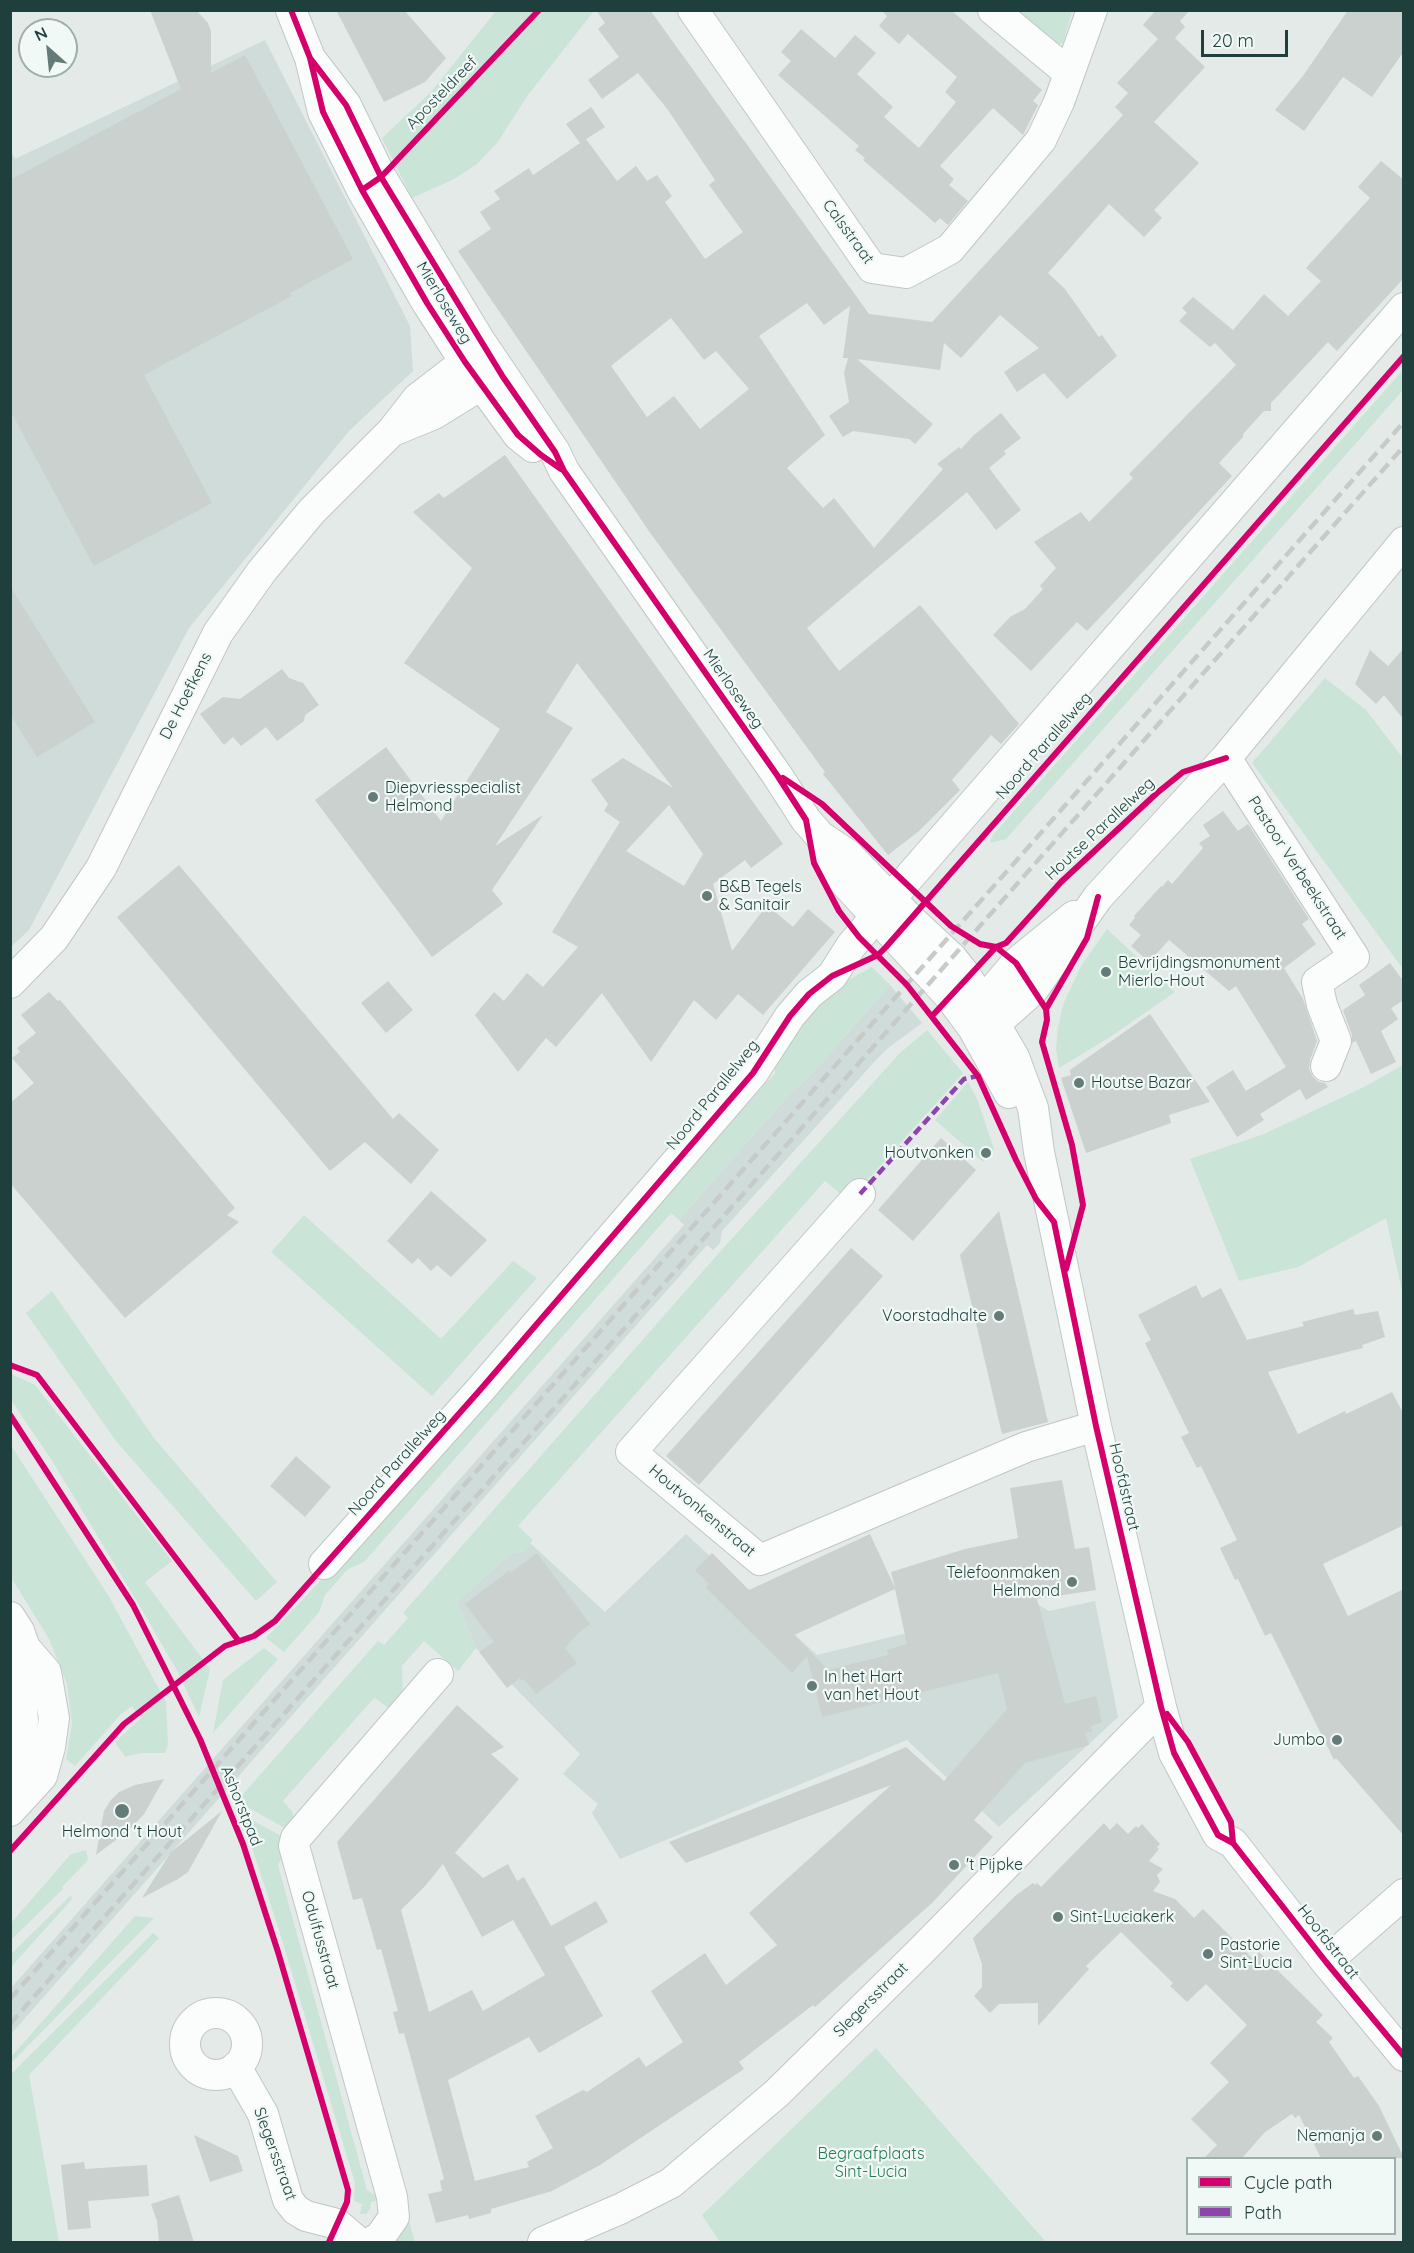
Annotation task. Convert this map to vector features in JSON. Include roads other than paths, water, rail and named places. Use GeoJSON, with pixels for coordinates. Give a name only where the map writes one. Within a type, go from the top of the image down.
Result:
{"type":"FeatureCollection","features":[{"type":"Feature","properties":{"kind":"street","name":"Mierloseweg"},"geometry":{"type":"LineString","coordinates":[[291,10],[310,58],[346,105],[480,370],[518,435],[564,471],[820,836],[838,875],[884,908],[894,937],[950,997],[984,1018]]}},
{"type":"Feature","properties":{"kind":"street","name":"Calsstraat"},"geometry":{"type":"LineString","coordinates":[[693,10],[872,268],[906,273],[950,249],[1041,140],[1059,102],[1092,10]]}},
{"type":"Feature","properties":{"kind":"street"},"geometry":{"type":"LineString","coordinates":[[993,10],[1069,73]]}},
{"type":"Feature","properties":{"kind":"street","name":"Noord Parallelweg"},"geometry":{"type":"LineString","coordinates":[[324,1564],[480,1390],[745,1082],[790,1016],[809,994],[831,976],[851,946],[1404,308]]}},
{"type":"Feature","properties":{"kind":"street","name":"De Hoefkens"},"geometry":{"type":"LineString","coordinates":[[10,983],[54,938],[100,868],[218,633],[262,571],[312,512],[392,431],[434,414],[480,370]]}},
{"type":"Feature","properties":{"kind":"street"},"geometry":{"type":"LineString","coordinates":[[984,1018],[1016,963],[1098,897],[1226,758],[1404,542]]}},
{"type":"Feature","properties":{"kind":"street","name":"Pastoor Verbeekstraat"},"geometry":{"type":"LineString","coordinates":[[1226,758],[1354,957],[1317,982],[1322,1005],[1336,1041],[1326,1066]]}},
{"type":"Feature","properties":{"kind":"street","name":"Hoofdstraat"},"geometry":{"type":"LineString","coordinates":[[984,1018],[996,1066],[1039,1152],[1096,1426],[1161,1707],[1188,1742],[1231,1822],[1233,1843],[1326,1962],[1404,2055]]}},
{"type":"Feature","properties":{"kind":"street","name":"Houtvonkenstraat"},"geometry":{"type":"LineString","coordinates":[[860,1194],[631,1452],[760,1560],[1026,1447],[1096,1426]]}},
{"type":"Feature","properties":{"kind":"street"},"geometry":{"type":"LineString","coordinates":[[10,1617],[19,1630],[25,1648],[20,1682],[22,1721],[20,1754],[15,1779],[16,1804]]}},
{"type":"Feature","properties":{"kind":"street","name":"Odulfusstraat"},"geometry":{"type":"LineString","coordinates":[[370,2242],[380,2237],[394,2217],[392,2197],[294,1846],[302,1830],[438,1674]]}},
{"type":"Feature","properties":{"kind":"street","name":"Slegersstraat"},"geometry":{"type":"LineString","coordinates":[[543,2242],[620,2209],[670,2183],[777,2093],[921,1951],[1161,1707]]}},
{"type":"Feature","properties":{"kind":"street"},"geometry":{"type":"LineString","coordinates":[[1326,1962],[1404,1894]]}},
{"type":"Feature","properties":{"kind":"street","name":"Slegersstraat"},"geometry":{"type":"LineString","coordinates":[[236,2067],[264,2114],[288,2200],[296,2210],[306,2216],[337,2224],[358,2242]]}},
{"type":"Feature","properties":{"kind":"railway"},"geometry":{"type":"LineString","coordinates":[[10,1999],[1404,422]]}},
{"type":"Feature","properties":{"kind":"railway"},"geometry":{"type":"LineString","coordinates":[[10,2024],[1404,446]]}},
{"type":"Feature","properties":{"kind":"place","name":"Diepvriesspecialist Helmond"},"geometry":{"type":"Point","coordinates":[373,797]}},
{"type":"Feature","properties":{"kind":"place","name":"B&B Tegels & Sanitair"},"geometry":{"type":"Point","coordinates":[707,896]}},
{"type":"Feature","properties":{"kind":"place","name":"Bevrijdingsmonument Mierlo-Hout"},"geometry":{"type":"Point","coordinates":[1106,972]}},
{"type":"Feature","properties":{"kind":"place","name":"Houtse Bazar"},"geometry":{"type":"Point","coordinates":[1079,1083]}},
{"type":"Feature","properties":{"kind":"place","name":"Houtvonken"},"geometry":{"type":"Point","coordinates":[986,1153]}},
{"type":"Feature","properties":{"kind":"place","name":"Voorstadhalte"},"geometry":{"type":"Point","coordinates":[999,1316]}},
{"type":"Feature","properties":{"kind":"place","name":"Telefoonmaken Helmond"},"geometry":{"type":"Point","coordinates":[1072,1582]}},
{"type":"Feature","properties":{"kind":"place","name":"In het Hart van het Hout"},"geometry":{"type":"Point","coordinates":[812,1686]}},
{"type":"Feature","properties":{"kind":"place","name":"Jumbo"},"geometry":{"type":"Point","coordinates":[1337,1740]}},
{"type":"Feature","properties":{"kind":"place","name":"Helmond 't Hout"},"geometry":{"type":"Point","coordinates":[122,1811]}},
{"type":"Feature","properties":{"kind":"place","name":"'t Pijpke"},"geometry":{"type":"Point","coordinates":[954,1865]}},
{"type":"Feature","properties":{"kind":"place","name":"Sint-Luciakerk"},"geometry":{"type":"Point","coordinates":[1058,1917]}},
{"type":"Feature","properties":{"kind":"place","name":"Pastorie Sint-Lucia"},"geometry":{"type":"Point","coordinates":[1208,1954]}},
{"type":"Feature","properties":{"kind":"place","name":"Nemanja"},"geometry":{"type":"Point","coordinates":[1377,2136]}},
{"type":"Feature","properties":{"kind":"park label","name":"Begraafplaats Sint-Lucia"},"geometry":{"type":"Point","coordinates":[871,2163]}}]}
